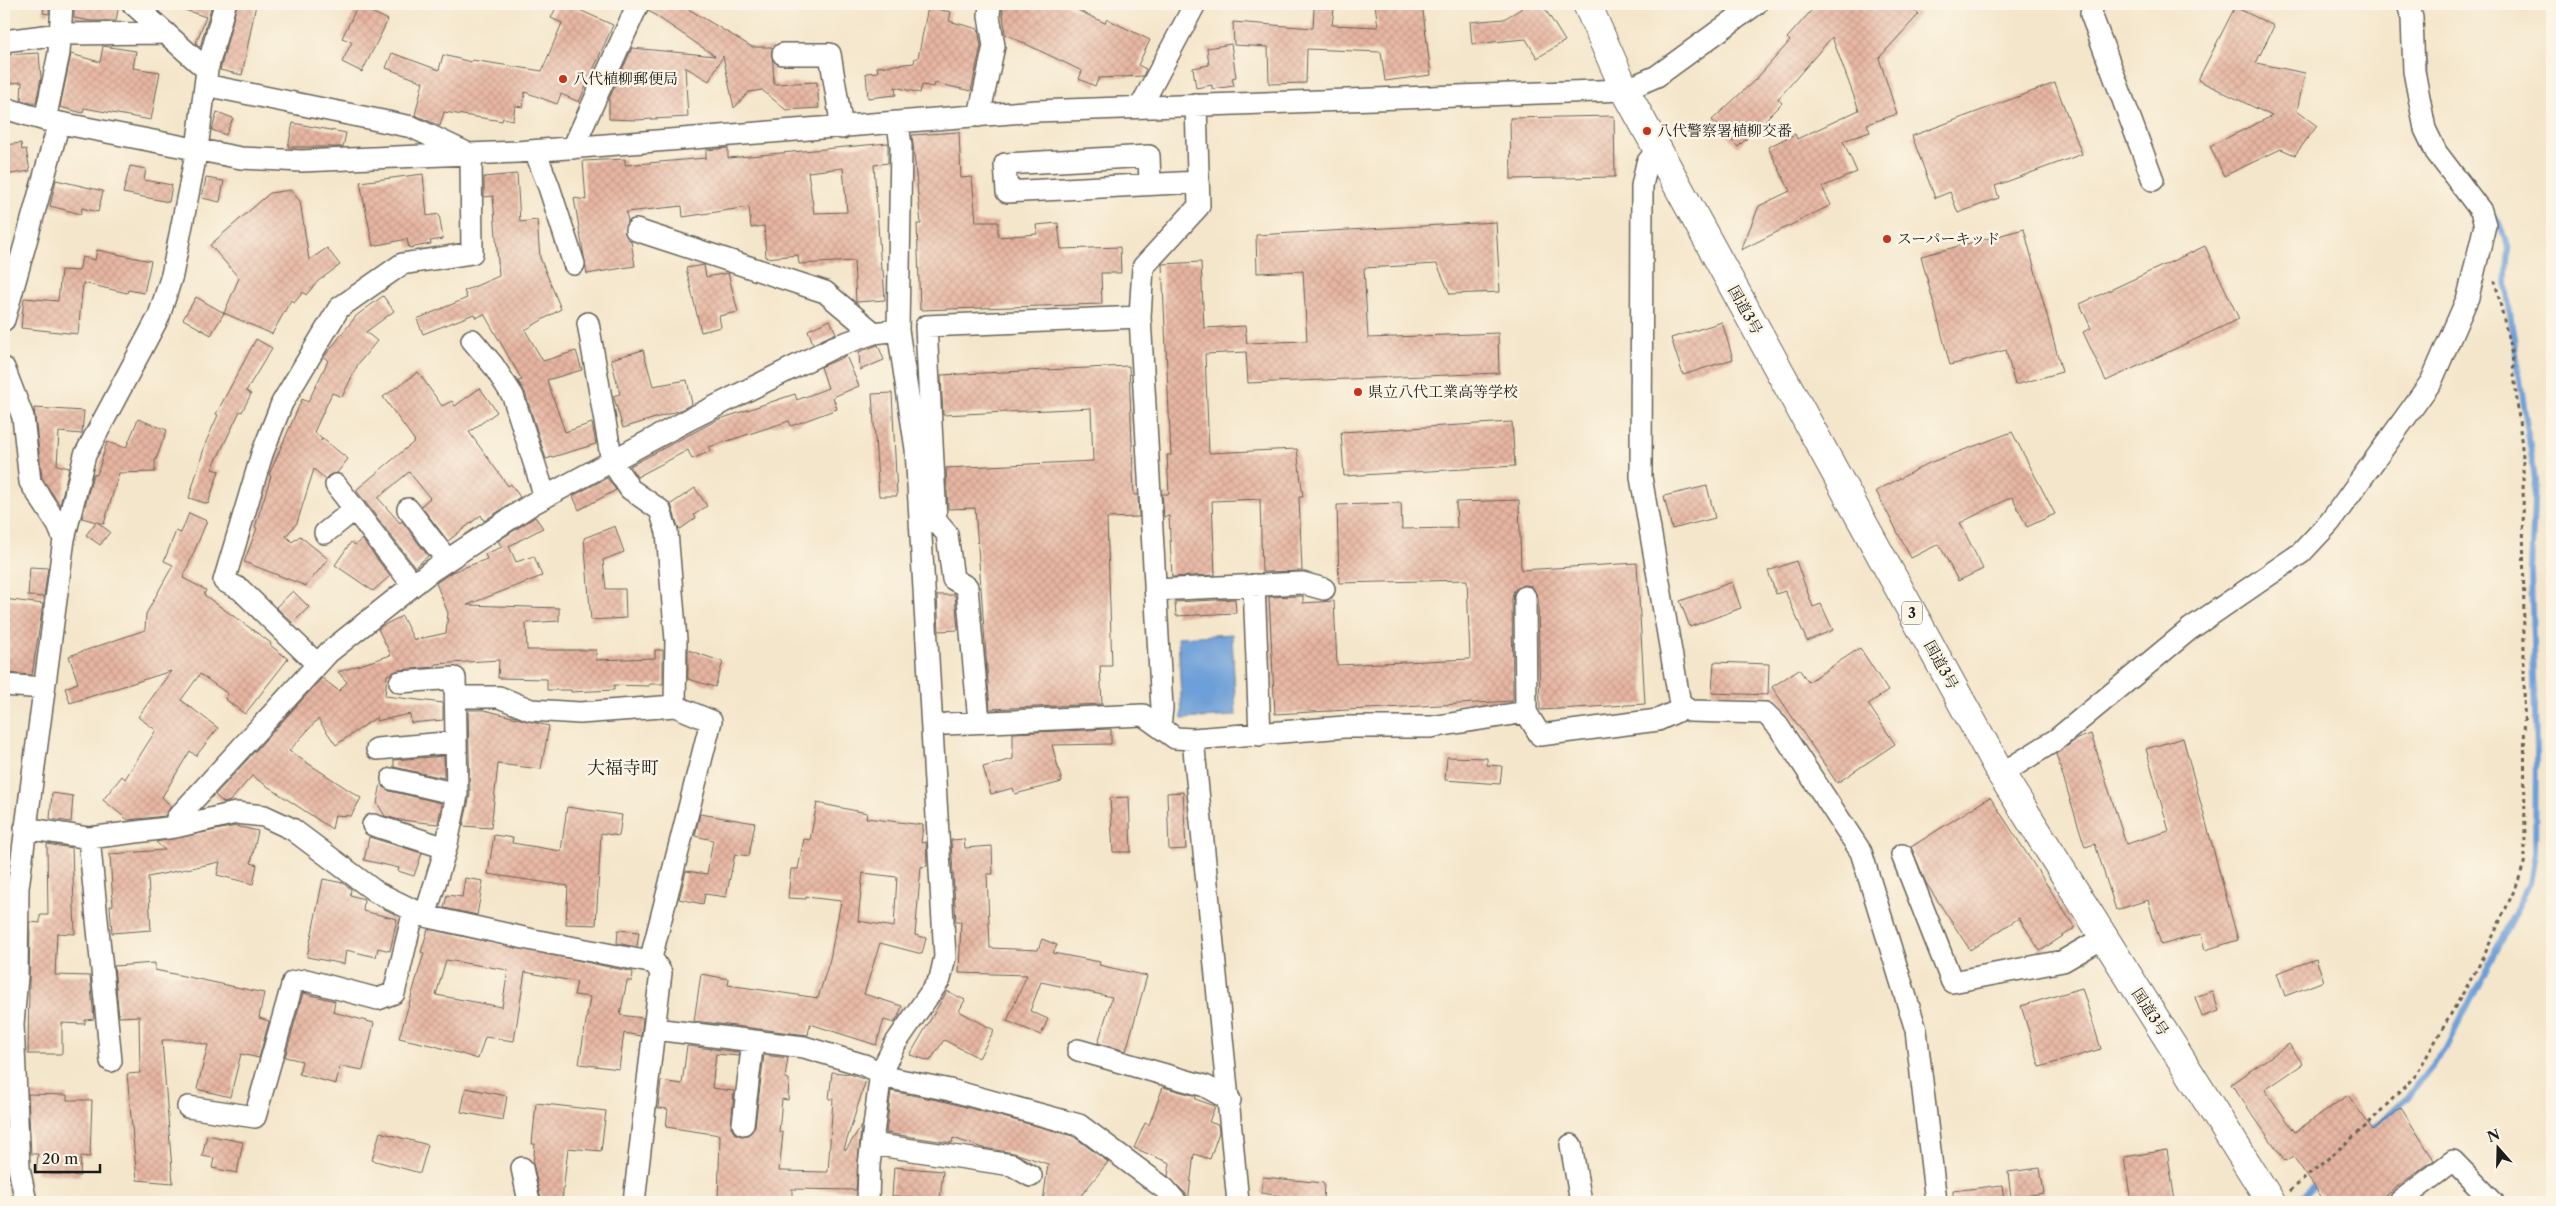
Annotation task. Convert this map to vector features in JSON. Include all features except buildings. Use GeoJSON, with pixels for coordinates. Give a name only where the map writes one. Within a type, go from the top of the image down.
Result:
{"type":"FeatureCollection","features":[{"type":"Feature","properties":{"kind":"highway","name":"国道3号"},"geometry":{"type":"LineString","coordinates":[[1587,4],[1625,90],[1657,150],[2000,774],[2270,1201]]}},
{"type":"Feature","properties":{"kind":"street"},"geometry":{"type":"LineString","coordinates":[[4,320],[52,122],[62,4]]}},
{"type":"Feature","properties":{"kind":"street"},"geometry":{"type":"LineString","coordinates":[[133,4],[166,33],[206,77],[412,127],[471,155]]}},
{"type":"Feature","properties":{"kind":"street"},"geometry":{"type":"LineString","coordinates":[[26,1202],[19,1168],[8,1024],[17,976],[11,888],[25,828],[64,539],[85,455],[159,316],[172,275],[197,149],[206,77],[226,4]]}},
{"type":"Feature","properties":{"kind":"street"},"geometry":{"type":"LineString","coordinates":[[573,148],[638,4]]}},
{"type":"Feature","properties":{"kind":"street"},"geometry":{"type":"LineString","coordinates":[[980,116],[994,46],[989,16],[990,4]]}},
{"type":"Feature","properties":{"kind":"street"},"geometry":{"type":"LineString","coordinates":[[1141,106],[1195,4]]}},
{"type":"Feature","properties":{"kind":"street"},"geometry":{"type":"LineString","coordinates":[[4,108],[52,122],[240,158],[301,161],[535,151],[898,124],[980,116],[1141,106],[1625,90],[1657,76],[1756,4]]}},
{"type":"Feature","properties":{"kind":"street"},"geometry":{"type":"LineString","coordinates":[[2093,4],[2090,14],[2153,180]]}},
{"type":"Feature","properties":{"kind":"street"},"geometry":{"type":"LineString","coordinates":[[2000,774],[2057,739],[2190,629],[2301,554],[2330,522],[2431,382],[2468,297],[2485,225],[2480,211],[2436,152],[2425,129],[2414,71],[2412,18],[2408,4]]}},
{"type":"Feature","properties":{"kind":"street"},"geometry":{"type":"LineString","coordinates":[[4,40],[60,34],[166,33]]}},
{"type":"Feature","properties":{"kind":"street"},"geometry":{"type":"LineString","coordinates":[[783,54],[830,54],[842,128]]}},
{"type":"Feature","properties":{"kind":"street"},"geometry":{"type":"LineString","coordinates":[[1160,727],[1162,708],[1140,317],[1143,267],[1199,206],[1196,105]]}},
{"type":"Feature","properties":{"kind":"street"},"geometry":{"type":"LineString","coordinates":[[868,1202],[872,1144],[881,1072],[895,1044],[940,979],[945,957],[916,449],[898,330],[901,146],[898,124]]}},
{"type":"Feature","properties":{"kind":"street"},"geometry":{"type":"LineString","coordinates":[[1657,150],[1647,163],[1642,186],[1640,477],[1680,704],[1690,711],[1765,713],[1778,726],[1861,852],[1916,1030],[1936,1202]]}},
{"type":"Feature","properties":{"kind":"street"},"geometry":{"type":"LineString","coordinates":[[535,151],[574,264]]}},
{"type":"Feature","properties":{"kind":"street"},"geometry":{"type":"LineString","coordinates":[[317,664],[240,589],[224,581],[262,454],[282,403],[339,308],[402,264],[472,253],[471,155]]}},
{"type":"Feature","properties":{"kind":"street"},"geometry":{"type":"LineString","coordinates":[[1150,184],[1149,156],[1005,164],[1007,192],[1198,182]]}},
{"type":"Feature","properties":{"kind":"street"},"geometry":{"type":"LineString","coordinates":[[636,230],[825,292],[874,333]]}},
{"type":"Feature","properties":{"kind":"street"},"geometry":{"type":"LineString","coordinates":[[978,722],[968,587],[953,579],[947,534],[936,521],[926,326],[1140,317]]}},
{"type":"Feature","properties":{"kind":"street"},"geometry":{"type":"LineString","coordinates":[[588,323],[612,462],[630,490],[660,510],[667,532],[676,640],[675,706]]}},
{"type":"Feature","properties":{"kind":"street"},"geometry":{"type":"LineString","coordinates":[[175,827],[177,818],[329,652],[447,560],[545,497],[776,375],[834,348],[874,333],[898,330]]}},
{"type":"Feature","properties":{"kind":"street"},"geometry":{"type":"LineString","coordinates":[[472,340],[493,365],[513,396],[545,497]]}},
{"type":"Feature","properties":{"kind":"street"},"geometry":{"type":"LineString","coordinates":[[4,368],[23,417],[30,482],[58,525],[64,539]]}},
{"type":"Feature","properties":{"kind":"street"},"geometry":{"type":"LineString","coordinates":[[336,485],[413,585]]}},
{"type":"Feature","properties":{"kind":"street"},"geometry":{"type":"LineString","coordinates":[[325,533],[354,509]]}},
{"type":"Feature","properties":{"kind":"street"},"geometry":{"type":"LineString","coordinates":[[408,509],[447,560]]}},
{"type":"Feature","properties":{"kind":"street"},"geometry":{"type":"LineString","coordinates":[[1155,590],[1302,583],[1324,589]]}},
{"type":"Feature","properties":{"kind":"street"},"geometry":{"type":"LineString","coordinates":[[1254,585],[1260,735]]}},
{"type":"Feature","properties":{"kind":"street"},"geometry":{"type":"LineString","coordinates":[[1525,597],[1526,712],[1540,735],[1658,720],[1684,708]]}},
{"type":"Feature","properties":{"kind":"street"},"geometry":{"type":"LineString","coordinates":[[188,1107],[255,1117],[293,982],[306,980],[378,999],[394,993],[419,913],[446,848],[457,794],[455,678],[400,682]]}},
{"type":"Feature","properties":{"kind":"street"},"geometry":{"type":"LineString","coordinates":[[4,685],[44,688]]}},
{"type":"Feature","properties":{"kind":"street"},"geometry":{"type":"LineString","coordinates":[[456,697],[499,697],[531,710],[580,713],[675,706],[711,721],[650,962]]}},
{"type":"Feature","properties":{"kind":"street"},"geometry":{"type":"LineString","coordinates":[[946,724],[1143,715],[1175,738],[1193,739],[1344,727],[1431,727],[1526,712]]}},
{"type":"Feature","properties":{"kind":"street"},"geometry":{"type":"LineString","coordinates":[[1193,739],[1230,1100],[1238,1202]]}},
{"type":"Feature","properties":{"kind":"street"},"geometry":{"type":"LineString","coordinates":[[377,749],[456,742]]}},
{"type":"Feature","properties":{"kind":"street"},"geometry":{"type":"LineString","coordinates":[[392,778],[457,794]]}},
{"type":"Feature","properties":{"kind":"street"},"geometry":{"type":"LineString","coordinates":[[25,828],[89,838],[175,827],[236,813],[264,816],[292,829],[376,892],[419,913],[533,940],[655,963],[661,973],[634,1202]]}},
{"type":"Feature","properties":{"kind":"street"},"geometry":{"type":"LineString","coordinates":[[373,825],[446,848]]}},
{"type":"Feature","properties":{"kind":"street"},"geometry":{"type":"LineString","coordinates":[[89,838],[111,1061]]}},
{"type":"Feature","properties":{"kind":"street"},"geometry":{"type":"LineString","coordinates":[[1902,855],[1952,982],[2063,961],[2103,938]]}},
{"type":"Feature","properties":{"kind":"street"},"geometry":{"type":"LineString","coordinates":[[654,1029],[804,1047],[881,1072],[890,1078],[950,1090],[1079,1125],[1165,1189],[1176,1202]]}},
{"type":"Feature","properties":{"kind":"street"},"geometry":{"type":"LineString","coordinates":[[743,1124],[753,1041]]}},
{"type":"Feature","properties":{"kind":"street"},"geometry":{"type":"LineString","coordinates":[[1078,1050],[1205,1086],[1230,1100]]}},
{"type":"Feature","properties":{"kind":"street"},"geometry":{"type":"LineString","coordinates":[[872,1144],[1012,1165],[1031,1176]]}},
{"type":"Feature","properties":{"kind":"street"},"geometry":{"type":"LineString","coordinates":[[1571,1145],[1581,1202]]}},
{"type":"Feature","properties":{"kind":"street"},"geometry":{"type":"LineString","coordinates":[[2399,1202],[2453,1161],[2493,1202]]}},
{"type":"Feature","properties":{"kind":"street"},"geometry":{"type":"LineString","coordinates":[[522,1168],[529,1202]]}},
{"type":"Feature","properties":{"kind":"path"},"geometry":{"type":"LineString","coordinates":[[2270,1201],[2285,1194],[2306,1180],[2366,1126],[2416,1075],[2482,960],[2518,882],[2525,860],[2523,457],[2512,355],[2495,282],[2496,273]]}},
{"type":"Feature","properties":{"kind":"water"},"geometry":{"type":"Polygon","coordinates":[[[1232,634],[1236,716],[1182,719],[1178,637],[1232,634]]]}},
{"type":"Feature","properties":{"kind":"waterway"},"geometry":{"type":"LineString","coordinates":[[2424,57],[2426,80]]}},
{"type":"Feature","properties":{"kind":"waterway"},"geometry":{"type":"LineString","coordinates":[[2367,1135],[2407,1097],[2445,1050],[2530,883],[2535,853],[2536,748],[2531,572],[2535,479],[2506,286],[2509,248],[2499,223],[2489,209]]}},
{"type":"Feature","properties":{"kind":"waterway"},"geometry":{"type":"LineString","coordinates":[[2297,1202],[2320,1180]]}},
{"type":"Feature","properties":{"kind":"place","name":"八代植柳郵便局"},"geometry":{"type":"Point","coordinates":[563,79]}},
{"type":"Feature","properties":{"kind":"place","name":"八代警察署植柳交番"},"geometry":{"type":"Point","coordinates":[1647,131]}},
{"type":"Feature","properties":{"kind":"place","name":"スーパーキッド"},"geometry":{"type":"Point","coordinates":[1887,239]}},
{"type":"Feature","properties":{"kind":"place","name":"県立八代工業高等学校"},"geometry":{"type":"Point","coordinates":[1358,392]}},
{"type":"Feature","properties":{"kind":"district","name":"大福寺町"},"geometry":{"type":"Point","coordinates":[623,768]}}]}
